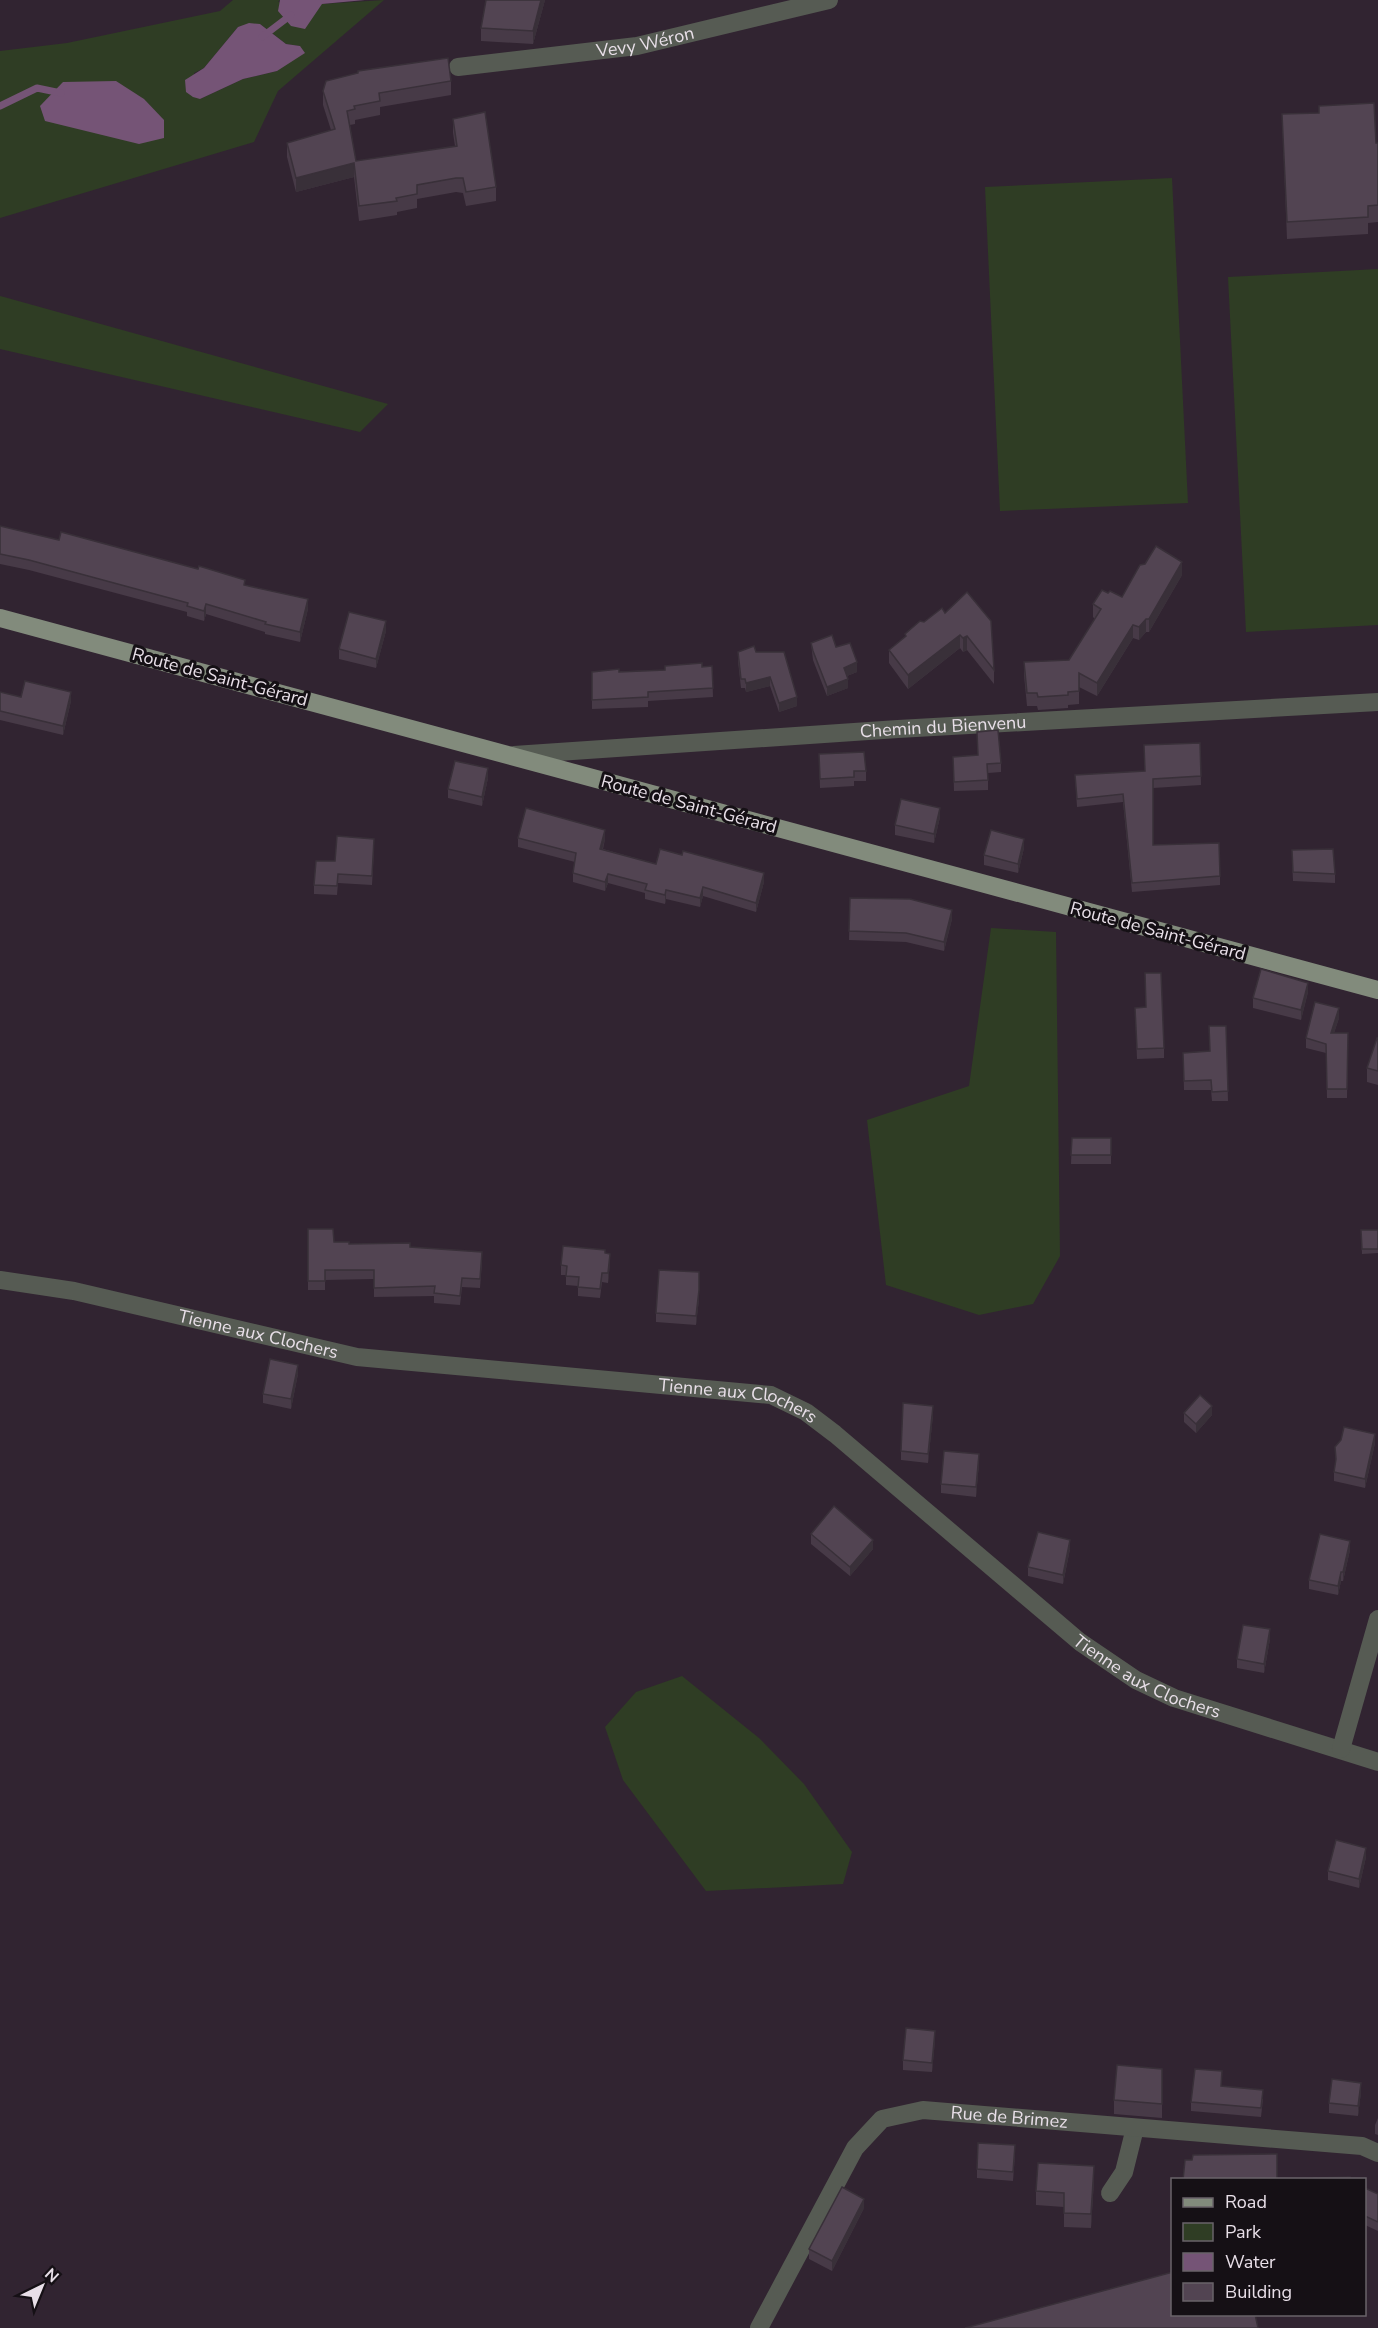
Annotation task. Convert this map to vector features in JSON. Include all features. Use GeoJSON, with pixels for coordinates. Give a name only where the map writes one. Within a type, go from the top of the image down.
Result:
{"type":"FeatureCollection","features":[{"type":"Feature","properties":{"kind":"main road","name":"Route de Saint-Gérard"},"geometry":{"type":"LineString","coordinates":[[0,618],[1378,990]]}},
{"type":"Feature","properties":{"kind":"street","name":"Vevy Wéron"},"geometry":{"type":"LineString","coordinates":[[458,67],[637,46],[829,0]]}},
{"type":"Feature","properties":{"kind":"street","name":"Chemin du Bienvenu"},"geometry":{"type":"LineString","coordinates":[[509,755],[898,729],[1378,702]]}},
{"type":"Feature","properties":{"kind":"street","name":"Tienne aux Clochers"},"geometry":{"type":"LineString","coordinates":[[0,1280],[74,1291],[357,1357],[771,1395],[806,1412],[835,1434],[1080,1642],[1136,1680],[1174,1698],[1378,1762]]}},
{"type":"Feature","properties":{"kind":"street"},"geometry":{"type":"LineString","coordinates":[[1341,1749],[1378,1619]]}},
{"type":"Feature","properties":{"kind":"street","name":"Rue de Brimez"},"geometry":{"type":"LineString","coordinates":[[759,2328],[855,2148],[882,2119],[923,2110],[1362,2146],[1378,2153]]}},
{"type":"Feature","properties":{"kind":"street"},"geometry":{"type":"LineString","coordinates":[[1110,2193],[1124,2172],[1135,2128]]}},
{"type":"Feature","properties":{"kind":"green space"},"geometry":{"type":"Polygon","coordinates":[[[233,0],[280,0],[278,2],[322,4],[384,0],[278,91],[254,142],[0,218],[0,51],[67,43],[220,11],[233,0]],[[260,24],[238,27],[204,68],[194,73],[200,99],[243,79],[277,71],[300,46],[286,44],[260,24]]]}},
{"type":"Feature","properties":{"kind":"green space"},"geometry":{"type":"Polygon","coordinates":[[[1172,178],[1188,503],[1000,511],[985,187],[1172,178]]]}},
{"type":"Feature","properties":{"kind":"green space"},"geometry":{"type":"Polygon","coordinates":[[[1378,269],[1378,625],[1246,632],[1228,277],[1378,269]]]}},
{"type":"Feature","properties":{"kind":"green space"},"geometry":{"type":"Polygon","coordinates":[[[0,296],[388,404],[360,432],[0,349],[0,296]]]}},
{"type":"Feature","properties":{"kind":"green space"},"geometry":{"type":"Polygon","coordinates":[[[991,928],[1056,932],[1060,1256],[1033,1304],[979,1315],[886,1285],[867,1120],[969,1086],[991,928]]]}},
{"type":"Feature","properties":{"kind":"green space"},"geometry":{"type":"Polygon","coordinates":[[[682,1676],[759,1738],[804,1784],[852,1852],[843,1884],[706,1891],[623,1780],[605,1727],[636,1692],[682,1676]]]}},
{"type":"Feature","properties":{"kind":"water"},"geometry":{"type":"Polygon","coordinates":[[[280,0],[365,0],[322,4],[305,29],[291,26],[278,11],[280,0]]]}},
{"type":"Feature","properties":{"kind":"water"},"geometry":{"type":"Polygon","coordinates":[[[249,23],[260,24],[286,44],[300,46],[305,53],[277,71],[243,79],[200,99],[186,92],[185,80],[204,68],[238,27],[249,23]]]}},
{"type":"Feature","properties":{"kind":"water"},"geometry":{"type":"Polygon","coordinates":[[[116,81],[144,99],[164,120],[164,138],[139,144],[45,121],[40,106],[63,82],[116,81]]]}},
{"type":"Feature","properties":{"kind":"building"},"geometry":{"type":"Polygon","coordinates":[[[486,0],[541,0],[533,31],[481,28],[486,0]]]}},
{"type":"Feature","properties":{"kind":"building"},"geometry":{"type":"Polygon","coordinates":[[[448,58],[451,81],[379,93],[380,101],[354,106],[355,109],[347,111],[356,161],[457,146],[453,119],[485,112],[496,187],[466,192],[463,178],[456,178],[417,185],[417,194],[396,198],[397,201],[359,206],[354,163],[296,178],[287,143],[335,129],[323,91],[326,81],[358,73],[358,71],[448,58]]]}},
{"type":"Feature","properties":{"kind":"building"},"geometry":{"type":"Polygon","coordinates":[[[1374,103],[1376,143],[1378,143],[1378,205],[1368,206],[1368,217],[1287,222],[1282,114],[1319,113],[1319,106],[1374,103]]]}},
{"type":"Feature","properties":{"kind":"building"},"geometry":{"type":"Polygon","coordinates":[[[0,526],[59,540],[61,532],[198,569],[199,566],[245,580],[244,585],[308,599],[300,632],[265,624],[266,622],[206,604],[204,611],[187,606],[188,603],[0,554],[0,526]]]}},
{"type":"Feature","properties":{"kind":"building"},"geometry":{"type":"Polygon","coordinates":[[[1156,546],[1182,562],[1149,619],[1146,619],[1139,627],[1133,625],[1097,683],[1079,673],[1079,691],[1068,692],[1068,695],[1038,697],[1037,693],[1027,693],[1024,662],[1069,660],[1101,609],[1093,604],[1102,590],[1122,597],[1140,565],[1145,564],[1156,546]]]}},
{"type":"Feature","properties":{"kind":"building"},"geometry":{"type":"Polygon","coordinates":[[[967,592],[991,621],[994,670],[967,636],[963,638],[960,635],[908,675],[889,650],[920,621],[924,622],[942,608],[945,613],[967,592]]]}},
{"type":"Feature","properties":{"kind":"building"},"geometry":{"type":"Polygon","coordinates":[[[349,612],[386,621],[376,659],[339,649],[349,612]]]}},
{"type":"Feature","properties":{"kind":"building"},"geometry":{"type":"Polygon","coordinates":[[[832,635],[836,647],[850,643],[857,662],[844,668],[848,679],[827,687],[811,643],[832,635]]]}},
{"type":"Feature","properties":{"kind":"building"},"geometry":{"type":"Polygon","coordinates":[[[754,646],[756,652],[784,652],[797,697],[779,703],[770,677],[746,683],[745,679],[741,679],[738,652],[754,646]]]}},
{"type":"Feature","properties":{"kind":"building"},"geometry":{"type":"Polygon","coordinates":[[[702,663],[702,667],[712,666],[713,688],[648,692],[648,697],[592,700],[592,672],[619,669],[619,672],[665,670],[665,666],[702,663]]]}},
{"type":"Feature","properties":{"kind":"building"},"geometry":{"type":"Polygon","coordinates":[[[25,681],[71,692],[63,726],[0,711],[0,692],[21,697],[25,681]]]}},
{"type":"Feature","properties":{"kind":"building"},"geometry":{"type":"Polygon","coordinates":[[[998,730],[1001,763],[987,764],[988,780],[954,782],[953,757],[978,755],[977,732],[998,730]]]}},
{"type":"Feature","properties":{"kind":"building"},"geometry":{"type":"Polygon","coordinates":[[[1200,743],[1201,776],[1153,779],[1153,845],[1219,843],[1220,876],[1132,883],[1123,794],[1077,799],[1075,775],[1145,771],[1144,745],[1200,743]]]}},
{"type":"Feature","properties":{"kind":"building"},"geometry":{"type":"Polygon","coordinates":[[[864,752],[866,771],[854,771],[854,777],[820,779],[819,754],[864,752]]]}},
{"type":"Feature","properties":{"kind":"building"},"geometry":{"type":"Polygon","coordinates":[[[455,761],[488,768],[482,797],[448,789],[455,761]]]}},
{"type":"Feature","properties":{"kind":"building"},"geometry":{"type":"Polygon","coordinates":[[[901,799],[940,808],[934,834],[895,825],[901,799]]]}},
{"type":"Feature","properties":{"kind":"building"},"geometry":{"type":"Polygon","coordinates":[[[526,808],[605,830],[600,849],[656,864],[660,849],[682,855],[683,851],[764,873],[756,903],[703,887],[700,898],[666,890],[665,895],[645,890],[647,884],[608,874],[605,882],[573,873],[576,853],[518,838],[526,808]]]}},
{"type":"Feature","properties":{"kind":"building"},"geometry":{"type":"Polygon","coordinates":[[[991,830],[1024,839],[1018,864],[984,855],[991,830]]]}},
{"type":"Feature","properties":{"kind":"building"},"geometry":{"type":"Polygon","coordinates":[[[337,836],[374,839],[372,876],[338,874],[337,886],[314,885],[316,861],[335,861],[337,836]]]}},
{"type":"Feature","properties":{"kind":"building"},"geometry":{"type":"Polygon","coordinates":[[[1333,849],[1335,874],[1293,872],[1292,850],[1333,849]]]}},
{"type":"Feature","properties":{"kind":"building"},"geometry":{"type":"Polygon","coordinates":[[[850,898],[910,899],[952,910],[944,942],[906,933],[849,931],[850,898]]]}},
{"type":"Feature","properties":{"kind":"building"},"geometry":{"type":"Polygon","coordinates":[[[1261,969],[1308,983],[1301,1010],[1253,998],[1261,969]]]}},
{"type":"Feature","properties":{"kind":"building"},"geometry":{"type":"Polygon","coordinates":[[[1145,973],[1161,973],[1164,1048],[1137,1049],[1135,1008],[1146,1007],[1145,973]]]}},
{"type":"Feature","properties":{"kind":"building"},"geometry":{"type":"Polygon","coordinates":[[[1315,1002],[1339,1008],[1331,1033],[1348,1033],[1347,1089],[1327,1089],[1326,1044],[1306,1038],[1315,1002]]]}},
{"type":"Feature","properties":{"kind":"building"},"geometry":{"type":"Polygon","coordinates":[[[1209,1026],[1226,1026],[1228,1091],[1212,1092],[1211,1080],[1184,1081],[1183,1053],[1210,1051],[1209,1026]]]}},
{"type":"Feature","properties":{"kind":"building"},"geometry":{"type":"Polygon","coordinates":[[[1378,1038],[1378,1071],[1367,1068],[1378,1038]]]}},
{"type":"Feature","properties":{"kind":"building"},"geometry":{"type":"Polygon","coordinates":[[[1072,1138],[1111,1138],[1111,1155],[1071,1155],[1072,1138]]]}},
{"type":"Feature","properties":{"kind":"building"},"geometry":{"type":"Polygon","coordinates":[[[308,1229],[333,1229],[334,1242],[349,1242],[349,1244],[410,1243],[410,1247],[482,1252],[480,1279],[462,1278],[460,1296],[434,1293],[435,1286],[374,1288],[374,1270],[325,1270],[325,1281],[308,1281],[308,1229]]]}},
{"type":"Feature","properties":{"kind":"building"},"geometry":{"type":"Polygon","coordinates":[[[1361,1230],[1378,1230],[1378,1249],[1362,1249],[1361,1230]]]}},
{"type":"Feature","properties":{"kind":"building"},"geometry":{"type":"Polygon","coordinates":[[[563,1246],[605,1250],[605,1253],[610,1254],[608,1273],[602,1273],[600,1289],[578,1287],[579,1277],[566,1276],[567,1266],[561,1265],[563,1246]]]}},
{"type":"Feature","properties":{"kind":"building"},"geometry":{"type":"Polygon","coordinates":[[[659,1270],[699,1272],[696,1316],[656,1313],[659,1270]]]}},
{"type":"Feature","properties":{"kind":"building"},"geometry":{"type":"Polygon","coordinates":[[[270,1359],[298,1365],[291,1399],[263,1394],[270,1359]]]}},
{"type":"Feature","properties":{"kind":"building"},"geometry":{"type":"Polygon","coordinates":[[[1200,1395],[1212,1406],[1196,1424],[1184,1413],[1200,1395]]]}},
{"type":"Feature","properties":{"kind":"building"},"geometry":{"type":"Polygon","coordinates":[[[903,1403],[933,1406],[928,1454],[901,1451],[903,1403]]]}},
{"type":"Feature","properties":{"kind":"building"},"geometry":{"type":"Polygon","coordinates":[[[1344,1427],[1375,1434],[1365,1479],[1334,1472],[1335,1447],[1341,1440],[1344,1427]]]}},
{"type":"Feature","properties":{"kind":"building"},"geometry":{"type":"Polygon","coordinates":[[[944,1451],[979,1454],[976,1487],[941,1484],[944,1451]]]}},
{"type":"Feature","properties":{"kind":"building"},"geometry":{"type":"Polygon","coordinates":[[[834,1506],[873,1540],[850,1567],[811,1534],[834,1506]]]}},
{"type":"Feature","properties":{"kind":"building"},"geometry":{"type":"Polygon","coordinates":[[[1038,1532],[1070,1540],[1063,1575],[1028,1567],[1038,1532]]]}},
{"type":"Feature","properties":{"kind":"building"},"geometry":{"type":"Polygon","coordinates":[[[1320,1534],[1350,1541],[1338,1586],[1309,1580],[1320,1534]]]}},
{"type":"Feature","properties":{"kind":"building"},"geometry":{"type":"Polygon","coordinates":[[[1243,1625],[1270,1629],[1264,1664],[1237,1659],[1243,1625]]]}},
{"type":"Feature","properties":{"kind":"building"},"geometry":{"type":"Polygon","coordinates":[[[1336,1840],[1366,1848],[1359,1879],[1328,1871],[1336,1840]]]}},
{"type":"Feature","properties":{"kind":"building"},"geometry":{"type":"Polygon","coordinates":[[[906,2028],[935,2031],[932,2063],[903,2060],[906,2028]]]}},
{"type":"Feature","properties":{"kind":"building"},"geometry":{"type":"Polygon","coordinates":[[[1117,2065],[1162,2069],[1162,2104],[1114,2100],[1117,2065]]]}},
{"type":"Feature","properties":{"kind":"building"},"geometry":{"type":"Polygon","coordinates":[[[1195,2069],[1222,2071],[1221,2086],[1263,2090],[1261,2108],[1191,2102],[1195,2069]]]}},
{"type":"Feature","properties":{"kind":"building"},"geometry":{"type":"Polygon","coordinates":[[[1332,2079],[1361,2083],[1358,2106],[1329,2103],[1332,2079]]]}},
{"type":"Feature","properties":{"kind":"building"},"geometry":{"type":"Polygon","coordinates":[[[978,2143],[1015,2145],[1013,2172],[977,2169],[978,2143]]]}},
{"type":"Feature","properties":{"kind":"building"},"geometry":{"type":"Polygon","coordinates":[[[1277,2154],[1277,2178],[1183,2178],[1185,2160],[1192,2160],[1193,2155],[1277,2154]]]}},
{"type":"Feature","properties":{"kind":"building"},"geometry":{"type":"Polygon","coordinates":[[[1038,2163],[1094,2166],[1091,2214],[1064,2213],[1064,2193],[1036,2191],[1038,2163]]]}},
{"type":"Feature","properties":{"kind":"building"},"geometry":{"type":"Polygon","coordinates":[[[842,2187],[864,2199],[832,2261],[809,2249],[842,2187]]]}},
{"type":"Feature","properties":{"kind":"building"},"geometry":{"type":"Polygon","coordinates":[[[1366,2188],[1378,2194],[1378,2222],[1366,2216],[1366,2188]]]}},
{"type":"Feature","properties":{"kind":"building"},"geometry":{"type":"Polygon","coordinates":[[[1171,2273],[1171,2316],[1255,2316],[1258,2328],[965,2328],[1171,2273]]]}},
{"type":"Feature","properties":{"kind":"waterway"},"geometry":{"type":"LineString","coordinates":[[262,37],[291,15]]}},
{"type":"Feature","properties":{"kind":"waterway"},"geometry":{"type":"LineString","coordinates":[[0,106],[37,88],[61,93]]}}]}
